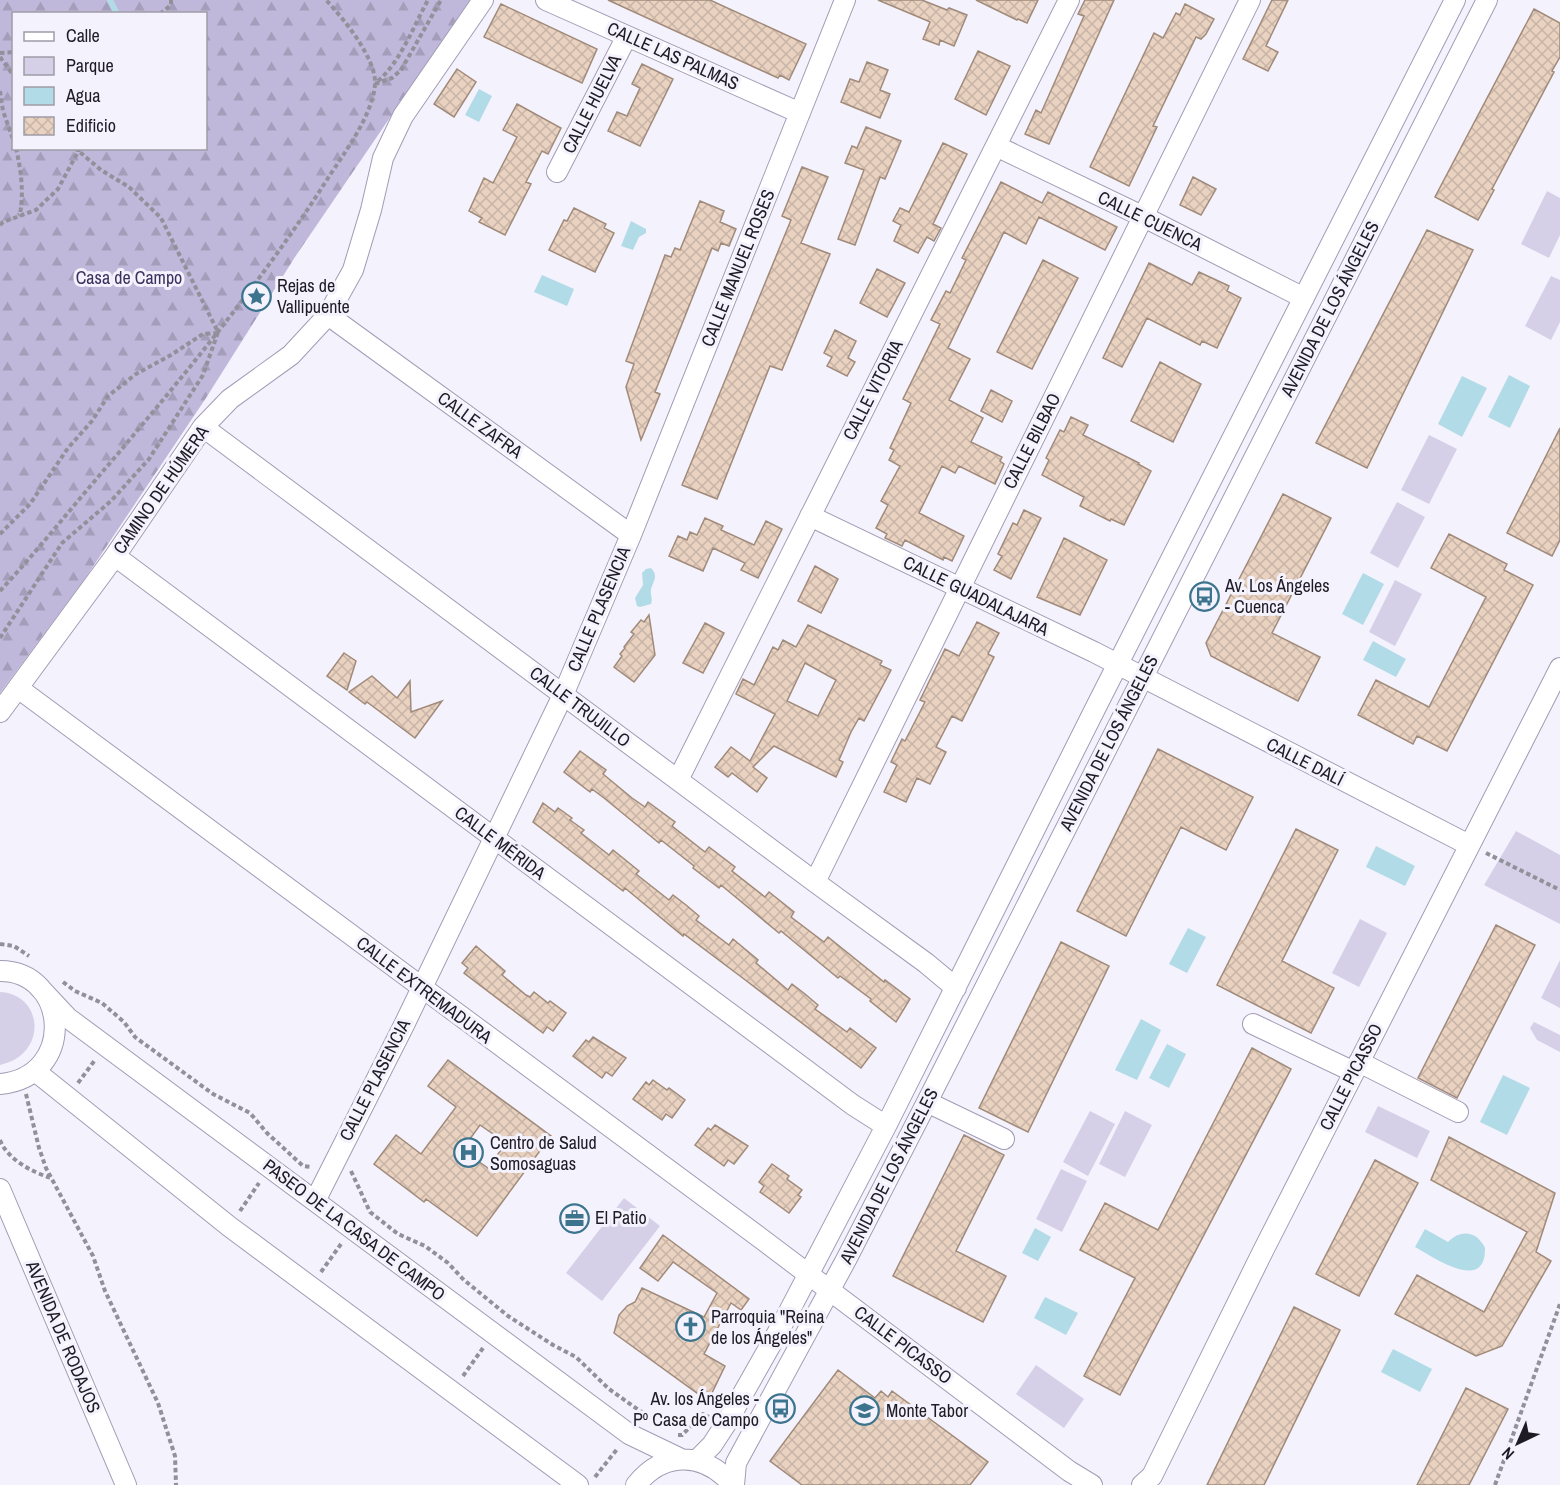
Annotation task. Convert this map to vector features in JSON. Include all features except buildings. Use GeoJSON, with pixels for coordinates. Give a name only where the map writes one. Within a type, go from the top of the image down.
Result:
{"type":"FeatureCollection","features":[{"type":"Feature","properties":{"kind":"street","name":"CAMINO DE HÚMERA"},"geometry":{"type":"LineString","coordinates":[[0,712],[116,556],[203,427],[230,399],[291,355],[328,315],[352,270],[371,210],[383,158],[403,116],[483,0]]}},
{"type":"Feature","properties":{"kind":"street","name":"CALLE LAS PALMAS"},"geometry":{"type":"LineString","coordinates":[[546,0],[800,113]]}},
{"type":"Feature","properties":{"kind":"street","name":"CALLE MANUEL ROSES"},"geometry":{"type":"LineString","coordinates":[[631,535],[845,0]]}},
{"type":"Feature","properties":{"kind":"street","name":"CALLE VITORIA"},"geometry":{"type":"LineString","coordinates":[[678,780],[1069,0]]}},
{"type":"Feature","properties":{"kind":"street","name":"CALLE BILBAO"},"geometry":{"type":"LineString","coordinates":[[815,882],[1250,0]]}},
{"type":"Feature","properties":{"kind":"street","name":"AVENIDA DE LOS ÁNGELES"},"geometry":{"type":"LineString","coordinates":[[689,1460],[712,1445],[727,1422],[808,1275],[886,1126],[1455,0]]}},
{"type":"Feature","properties":{"kind":"street","name":"AVENIDA DE LOS ÁNGELES"},"geometry":{"type":"LineString","coordinates":[[734,1485],[736,1463],[927,1102],[1487,0]]}},
{"type":"Feature","properties":{"kind":"street","name":"CALLE HUELVA"},"geometry":{"type":"LineString","coordinates":[[557,172],[627,36]]}},
{"type":"Feature","properties":{"kind":"street","name":"CALLE CUENCA"},"geometry":{"type":"LineString","coordinates":[[996,146],[1144,217],[1304,298]]}},
{"type":"Feature","properties":{"kind":"street","name":"CALLE ZAFRA"},"geometry":{"type":"LineString","coordinates":[[328,315],[631,535]]}},
{"type":"Feature","properties":{"kind":"street","name":"CALLE TRUJILLO"},"geometry":{"type":"LineString","coordinates":[[203,427],[926,963],[956,988]]}},
{"type":"Feature","properties":{"kind":"street","name":"CALLE GUADALAJARA"},"geometry":{"type":"LineString","coordinates":[[810,516],[1142,677]]}},
{"type":"Feature","properties":{"kind":"street","name":"CALLE PLASENCIA"},"geometry":{"type":"LineString","coordinates":[[315,1201],[563,695],[631,535]]}},
{"type":"Feature","properties":{"kind":"street","name":"CALLE MÉRIDA"},"geometry":{"type":"LineString","coordinates":[[116,556],[853,1105],[886,1126]]}},
{"type":"Feature","properties":{"kind":"street","name":"CALLE PICASSO"},"geometry":{"type":"LineString","coordinates":[[1142,1485],[1152,1476],[1560,668]]}},
{"type":"Feature","properties":{"kind":"street","name":"CALLE DALÍ"},"geometry":{"type":"LineString","coordinates":[[1142,677],[1469,845]]}},
{"type":"Feature","properties":{"kind":"street","name":"CALLE EXTREMADURA"},"geometry":{"type":"LineString","coordinates":[[18,688],[829,1291]]}},
{"type":"Feature","properties":{"kind":"street"},"geometry":{"type":"LineString","coordinates":[[0,971],[21,975],[38,986],[49,1002],[55,1020],[55,1039],[48,1057],[14,1082],[230,1227],[578,1485]]}},
{"type":"Feature","properties":{"kind":"street","name":"PASEO DE LA CASA DE CAMPO"},"geometry":{"type":"LineString","coordinates":[[38,986],[68,1018],[628,1434],[689,1460],[711,1466],[724,1474],[734,1485]]}},
{"type":"Feature","properties":{"kind":"street"},"geometry":{"type":"LineString","coordinates":[[1253,1023],[1458,1113]]}},
{"type":"Feature","properties":{"kind":"street"},"geometry":{"type":"LineString","coordinates":[[927,1102],[1004,1139]]}},
{"type":"Feature","properties":{"kind":"street","name":"AVENIDA DE RODAJOS"},"geometry":{"type":"LineString","coordinates":[[0,1189],[126,1485]]}},
{"type":"Feature","properties":{"kind":"street","name":"CALLE PICASSO"},"geometry":{"type":"LineString","coordinates":[[829,1291],[1069,1471],[1092,1485]]}},
{"type":"Feature","properties":{"kind":"street"},"geometry":{"type":"LineString","coordinates":[[636,1485],[645,1474],[662,1463],[689,1460]]}},
{"type":"Feature","properties":{"kind":"path"},"geometry":{"type":"LineString","coordinates":[[162,12],[171,5],[171,0]]}},
{"type":"Feature","properties":{"kind":"path"},"geometry":{"type":"LineString","coordinates":[[0,591],[218,333],[311,205],[353,140],[368,109],[375,84],[369,59],[345,20],[326,0]]}},
{"type":"Feature","properties":{"kind":"path"},"geometry":{"type":"LineString","coordinates":[[375,84],[386,74],[396,59],[428,0]]}},
{"type":"Feature","properties":{"kind":"path"},"geometry":{"type":"LineString","coordinates":[[375,84],[392,78],[401,70],[441,0]]}},
{"type":"Feature","properties":{"kind":"path"},"geometry":{"type":"LineString","coordinates":[[0,55],[12,73]]}},
{"type":"Feature","properties":{"kind":"path"},"geometry":{"type":"LineString","coordinates":[[0,91],[3,111],[12,136]]}},
{"type":"Feature","properties":{"kind":"path"},"geometry":{"type":"LineString","coordinates":[[1,224],[20,214],[22,203],[16,150]]}},
{"type":"Feature","properties":{"kind":"path"},"geometry":{"type":"LineString","coordinates":[[1,224],[36,210],[58,189],[78,150]]}},
{"type":"Feature","properties":{"kind":"path"},"geometry":{"type":"LineString","coordinates":[[0,638],[62,543],[111,501],[149,459],[203,375],[218,333],[161,218],[129,187],[101,170],[79,150]]}},
{"type":"Feature","properties":{"kind":"path"},"geometry":{"type":"LineString","coordinates":[[0,534],[30,504],[68,448],[92,421],[108,396],[135,374],[171,356],[203,334],[218,333]]}},
{"type":"Feature","properties":{"kind":"path"},"geometry":{"type":"LineString","coordinates":[[1469,845],[1560,890]]}},
{"type":"Feature","properties":{"kind":"path"},"geometry":{"type":"LineString","coordinates":[[0,944],[14,946],[30,957]]}},
{"type":"Feature","properties":{"kind":"path"},"geometry":{"type":"LineString","coordinates":[[56,977],[75,991],[102,1003],[124,1022],[135,1037],[213,1094],[250,1113],[267,1133],[303,1166],[314,1168]]}},
{"type":"Feature","properties":{"kind":"path"},"geometry":{"type":"LineString","coordinates":[[14,1082],[27,1099],[39,1148],[51,1178],[93,1256],[105,1292],[158,1404],[174,1449],[176,1485]]}},
{"type":"Feature","properties":{"kind":"path"},"geometry":{"type":"LineString","coordinates":[[0,1140],[3,1148],[21,1164],[35,1173],[51,1178]]}},
{"type":"Feature","properties":{"kind":"path"},"geometry":{"type":"LineString","coordinates":[[230,1227],[270,1167],[286,1148]]}},
{"type":"Feature","properties":{"kind":"path"},"geometry":{"type":"LineString","coordinates":[[336,1158],[347,1165],[356,1178],[370,1212],[398,1234],[425,1246],[448,1263],[464,1280],[507,1316],[552,1345],[576,1357],[609,1389],[665,1430]]}},
{"type":"Feature","properties":{"kind":"path"},"geometry":{"type":"LineString","coordinates":[[310,1287],[351,1230],[370,1212]]}},
{"type":"Feature","properties":{"kind":"path"},"geometry":{"type":"LineString","coordinates":[[1495,1485],[1560,1304]]}},
{"type":"Feature","properties":{"kind":"path"},"geometry":{"type":"LineString","coordinates":[[452,1391],[493,1335]]}},
{"type":"Feature","properties":{"kind":"path"},"geometry":{"type":"LineString","coordinates":[[672,1435],[682,1435],[703,1414],[727,1422]]}},
{"type":"Feature","properties":{"kind":"green space","name":"Casa de Campo"},"geometry":{"type":"Polygon","coordinates":[[[0,0],[470,0],[295,257],[206,398],[84,580],[0,693],[0,0]]]}},
{"type":"Feature","properties":{"kind":"green space"},"geometry":{"type":"Polygon","coordinates":[[[1547,191],[1560,198],[1560,235],[1549,258],[1521,244],[1547,191]]]}},
{"type":"Feature","properties":{"kind":"green space"},"geometry":{"type":"Polygon","coordinates":[[[1551,276],[1560,280],[1560,322],[1551,340],[1525,326],[1551,276]]]}},
{"type":"Feature","properties":{"kind":"green space"},"geometry":{"type":"Polygon","coordinates":[[[1429,435],[1457,449],[1429,504],[1401,490],[1429,435]]]}},
{"type":"Feature","properties":{"kind":"green space"},"geometry":{"type":"Polygon","coordinates":[[[1397,502],[1425,517],[1398,568],[1370,553],[1397,502]]]}},
{"type":"Feature","properties":{"kind":"green space"},"geometry":{"type":"Polygon","coordinates":[[[1395,580],[1422,594],[1395,646],[1369,632],[1395,580]]]}},
{"type":"Feature","properties":{"kind":"green space"},"geometry":{"type":"Polygon","coordinates":[[[1516,831],[1560,855],[1560,924],[1484,885],[1516,831]]]}},
{"type":"Feature","properties":{"kind":"green space"},"geometry":{"type":"Polygon","coordinates":[[[1360,919],[1387,933],[1359,987],[1332,973],[1360,919]]]}},
{"type":"Feature","properties":{"kind":"green space"},"geometry":{"type":"Polygon","coordinates":[[[1560,960],[1560,1008],[1541,998],[1560,960]]]}},
{"type":"Feature","properties":{"kind":"green space"},"geometry":{"type":"Polygon","coordinates":[[[0,992],[15,995],[25,1003],[32,1013],[34,1026],[33,1038],[26,1050],[16,1059],[0,1065],[0,992]]]}},
{"type":"Feature","properties":{"kind":"green space"},"geometry":{"type":"Polygon","coordinates":[[[1534,1022],[1560,1035],[1560,1052],[1537,1040],[1530,1028],[1534,1022]]]}},
{"type":"Feature","properties":{"kind":"green space"},"geometry":{"type":"Polygon","coordinates":[[[1378,1106],[1430,1131],[1417,1158],[1365,1132],[1378,1106]]]}},
{"type":"Feature","properties":{"kind":"green space"},"geometry":{"type":"Polygon","coordinates":[[[1090,1111],[1115,1124],[1088,1176],[1063,1162],[1090,1111]]]}},
{"type":"Feature","properties":{"kind":"green space"},"geometry":{"type":"Polygon","coordinates":[[[1125,1111],[1152,1125],[1125,1177],[1099,1164],[1125,1111]]]}},
{"type":"Feature","properties":{"kind":"green space"},"geometry":{"type":"Polygon","coordinates":[[[1061,1169],[1087,1181],[1062,1232],[1036,1219],[1061,1169]]]}},
{"type":"Feature","properties":{"kind":"green space"},"geometry":{"type":"Polygon","coordinates":[[[624,1198],[660,1226],[602,1301],[566,1273],[624,1198]]]}},
{"type":"Feature","properties":{"kind":"green space"},"geometry":{"type":"Polygon","coordinates":[[[1036,1365],[1084,1399],[1064,1428],[1016,1394],[1036,1365]]]}},
{"type":"Feature","properties":{"kind":"water"},"geometry":{"type":"Polygon","coordinates":[[[479,89],[492,96],[479,122],[465,115],[479,89]]]}},
{"type":"Feature","properties":{"kind":"water"},"geometry":{"type":"Polygon","coordinates":[[[631,221],[646,229],[646,233],[639,237],[633,250],[621,246],[631,221]]]}},
{"type":"Feature","properties":{"kind":"water"},"geometry":{"type":"Polygon","coordinates":[[[542,275],[574,289],[567,306],[534,292],[542,275]]]}},
{"type":"Feature","properties":{"kind":"water"},"geometry":{"type":"Polygon","coordinates":[[[1509,375],[1530,386],[1510,428],[1488,417],[1509,375]]]}},
{"type":"Feature","properties":{"kind":"water"},"geometry":{"type":"Polygon","coordinates":[[[1462,376],[1487,388],[1462,437],[1438,424],[1462,376]]]}},
{"type":"Feature","properties":{"kind":"water"},"geometry":{"type":"Polygon","coordinates":[[[651,568],[655,576],[651,589],[652,602],[640,607],[637,606],[635,598],[643,585],[642,573],[651,568]]]}},
{"type":"Feature","properties":{"kind":"water"},"geometry":{"type":"Polygon","coordinates":[[[1363,573],[1384,584],[1363,625],[1342,614],[1363,573]]]}},
{"type":"Feature","properties":{"kind":"water"},"geometry":{"type":"Polygon","coordinates":[[[1373,641],[1406,659],[1396,677],[1363,660],[1373,641]]]}},
{"type":"Feature","properties":{"kind":"water"},"geometry":{"type":"Polygon","coordinates":[[[1376,846],[1415,866],[1405,886],[1366,867],[1376,846]]]}},
{"type":"Feature","properties":{"kind":"water"},"geometry":{"type":"Polygon","coordinates":[[[1188,928],[1206,937],[1187,973],[1169,964],[1188,928]]]}},
{"type":"Feature","properties":{"kind":"water"},"geometry":{"type":"Polygon","coordinates":[[[1141,1019],[1161,1030],[1137,1080],[1115,1070],[1141,1019]]]}},
{"type":"Feature","properties":{"kind":"water"},"geometry":{"type":"Polygon","coordinates":[[[1167,1044],[1186,1054],[1169,1088],[1149,1078],[1167,1044]]]}},
{"type":"Feature","properties":{"kind":"water"},"geometry":{"type":"Polygon","coordinates":[[[1503,1075],[1530,1088],[1507,1135],[1480,1122],[1503,1075]]]}},
{"type":"Feature","properties":{"kind":"water"},"geometry":{"type":"Polygon","coordinates":[[[1035,1228],[1051,1237],[1038,1261],[1022,1253],[1035,1228]]]}},
{"type":"Feature","properties":{"kind":"water"},"geometry":{"type":"Polygon","coordinates":[[[1425,1229],[1448,1242],[1458,1235],[1473,1235],[1482,1242],[1485,1248],[1483,1262],[1477,1269],[1468,1271],[1434,1258],[1415,1247],[1425,1229]]]}},
{"type":"Feature","properties":{"kind":"water"},"geometry":{"type":"Polygon","coordinates":[[[1045,1297],[1078,1313],[1066,1335],[1034,1318],[1045,1297]]]}},
{"type":"Feature","properties":{"kind":"water"},"geometry":{"type":"Polygon","coordinates":[[[1393,1349],[1432,1369],[1420,1392],[1381,1372],[1393,1349]]]}},
{"type":"Feature","properties":{"kind":"waterway"},"geometry":{"type":"LineString","coordinates":[[110,0],[116,12]]}},
{"type":"Feature","properties":{"kind":"place","name":"Rejas de Vallipuente"},"geometry":{"type":"Point","coordinates":[256,296]}},
{"type":"Feature","properties":{"kind":"place","name":"Av. Los Ángeles - Cuenca"},"geometry":{"type":"Point","coordinates":[1204,596]}},
{"type":"Feature","properties":{"kind":"place","name":"Centro de Salud Somosaguas"},"geometry":{"type":"Point","coordinates":[469,1153]}},
{"type":"Feature","properties":{"kind":"place","name":"El Patio"},"geometry":{"type":"Point","coordinates":[574,1218]}},
{"type":"Feature","properties":{"kind":"place","name":"Parroquia \"Reina de los Ángeles\""},"geometry":{"type":"Point","coordinates":[690,1327]}},
{"type":"Feature","properties":{"kind":"place","name":"Av. los Ángeles - Pº Casa de Campo"},"geometry":{"type":"Point","coordinates":[780,1409]}},
{"type":"Feature","properties":{"kind":"place","name":"Monte Tabor"},"geometry":{"type":"Point","coordinates":[865,1411]}}]}
